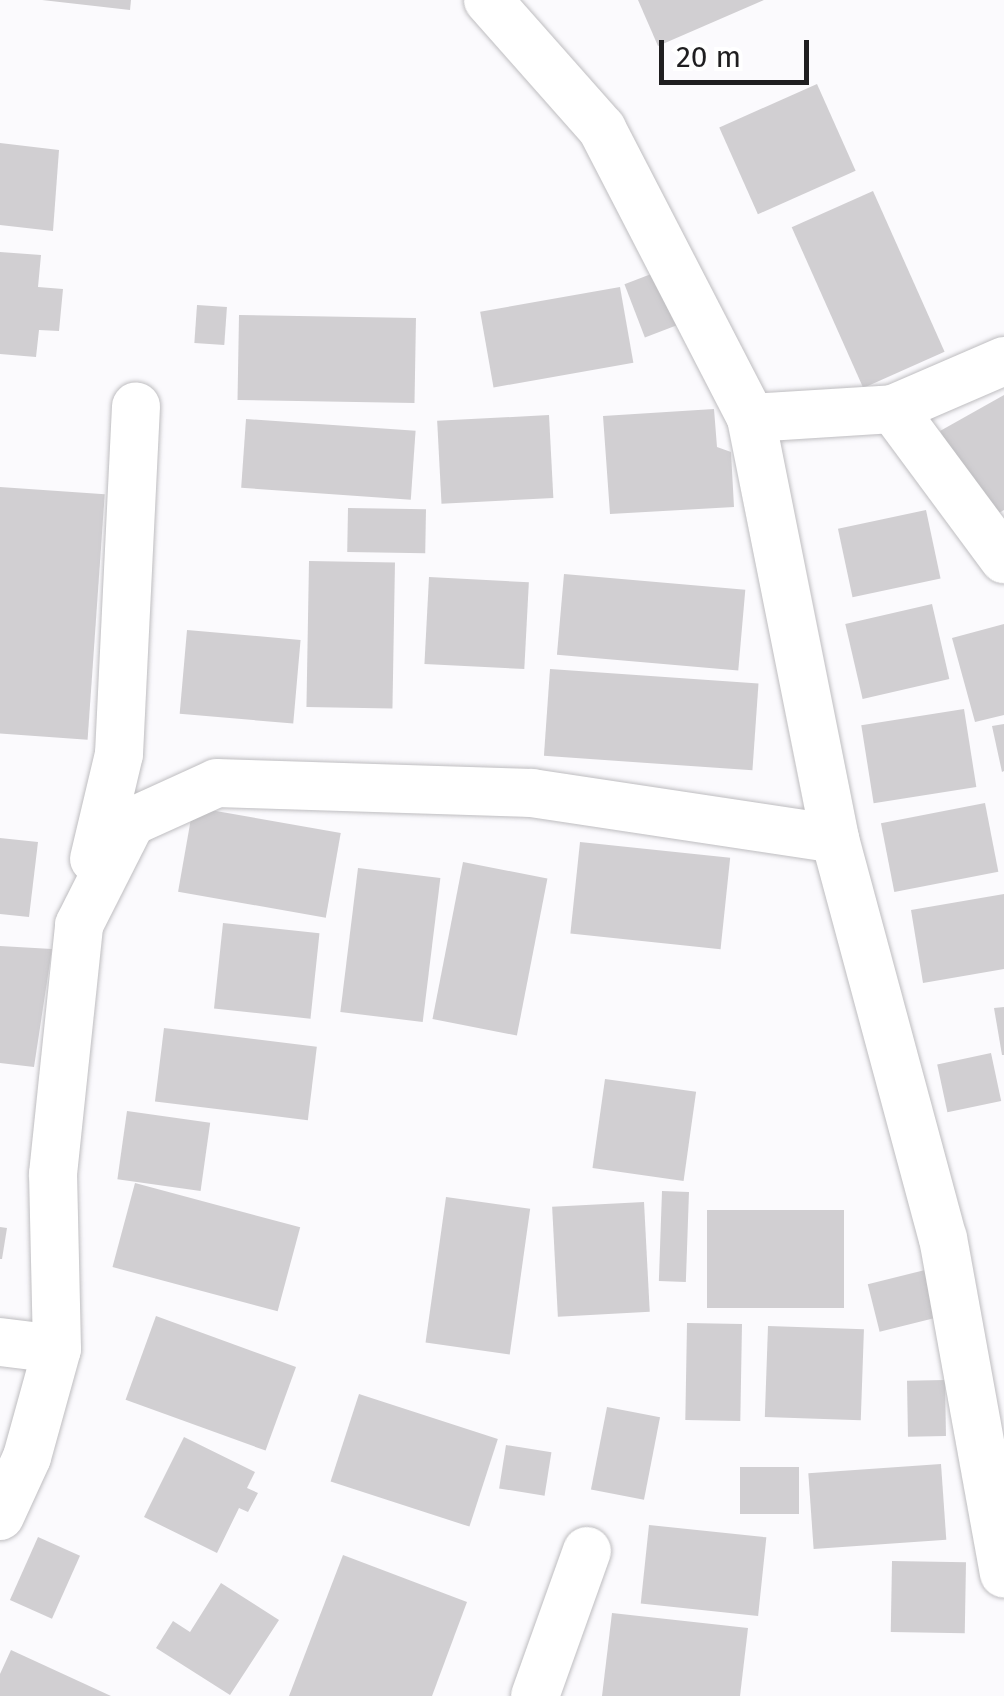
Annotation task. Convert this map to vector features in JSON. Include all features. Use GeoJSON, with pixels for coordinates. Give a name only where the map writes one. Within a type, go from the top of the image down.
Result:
{"type":"FeatureCollection","features":[{"type":"Feature","properties":{"kind":"street"},"geometry":{"type":"LineString","coordinates":[[488,0],[602,129],[751,418],[835,839],[943,1238],[1004,1574]]}},
{"type":"Feature","properties":{"kind":"street"},"geometry":{"type":"LineString","coordinates":[[751,418],[893,409],[1004,361]]}},
{"type":"Feature","properties":{"kind":"street"},"geometry":{"type":"LineString","coordinates":[[0,1516],[27,1457],[57,1350],[53,1174],[79,925],[119,754],[136,406]]}},
{"type":"Feature","properties":{"kind":"street"},"geometry":{"type":"LineString","coordinates":[[893,409],[1004,558]]}},
{"type":"Feature","properties":{"kind":"street"},"geometry":{"type":"LineString","coordinates":[[79,925],[130,822],[217,784],[532,793],[835,839]]}},
{"type":"Feature","properties":{"kind":"street"},"geometry":{"type":"LineString","coordinates":[[0,1342],[57,1350]]}},
{"type":"Feature","properties":{"kind":"street"},"geometry":{"type":"LineString","coordinates":[[535,1696],[586,1551]]}},
{"type":"Feature","properties":{"kind":"building"},"geometry":{"type":"Polygon","coordinates":[[[42,0],[131,0],[130,10],[42,0]]]}},
{"type":"Feature","properties":{"kind":"building"},"geometry":{"type":"Polygon","coordinates":[[[638,0],[764,0],[658,46],[638,0]]]}},
{"type":"Feature","properties":{"kind":"building"},"geometry":{"type":"Polygon","coordinates":[[[817,84],[856,171],[758,214],[719,128],[817,84]]]}},
{"type":"Feature","properties":{"kind":"building"},"geometry":{"type":"Polygon","coordinates":[[[0,143],[59,150],[53,231],[0,225],[0,143]]]}},
{"type":"Feature","properties":{"kind":"building"},"geometry":{"type":"Polygon","coordinates":[[[873,191],[945,352],[863,388],[792,227],[873,191]]]}},
{"type":"Feature","properties":{"kind":"building"},"geometry":{"type":"Polygon","coordinates":[[[0,252],[41,255],[38,287],[63,289],[59,331],[39,330],[36,357],[0,354],[0,252]]]}},
{"type":"Feature","properties":{"kind":"building"},"geometry":{"type":"Polygon","coordinates":[[[659,271],[679,324],[645,337],[624,284],[659,271]]]}},
{"type":"Feature","properties":{"kind":"building"},"geometry":{"type":"Polygon","coordinates":[[[620,287],[633,363],[494,387],[480,312],[620,287]]]}},
{"type":"Feature","properties":{"kind":"building"},"geometry":{"type":"Polygon","coordinates":[[[197,305],[227,307],[224,345],[194,343],[197,305]]]}},
{"type":"Feature","properties":{"kind":"building"},"geometry":{"type":"Polygon","coordinates":[[[239,315],[416,318],[414,403],[238,400],[239,315]]]}},
{"type":"Feature","properties":{"kind":"building"},"geometry":{"type":"Polygon","coordinates":[[[1004,395],[1004,510],[990,518],[940,431],[1004,395]]]}},
{"type":"Feature","properties":{"kind":"building"},"geometry":{"type":"Polygon","coordinates":[[[714,409],[717,447],[731,452],[734,507],[610,514],[603,416],[714,409]]]}},
{"type":"Feature","properties":{"kind":"building"},"geometry":{"type":"Polygon","coordinates":[[[549,415],[553,498],[441,504],[437,421],[549,415]]]}},
{"type":"Feature","properties":{"kind":"building"},"geometry":{"type":"Polygon","coordinates":[[[246,419],[416,431],[411,500],[241,488],[246,419]]]}},
{"type":"Feature","properties":{"kind":"building"},"geometry":{"type":"Polygon","coordinates":[[[0,487],[105,494],[88,740],[0,734],[0,487]]]}},
{"type":"Feature","properties":{"kind":"building"},"geometry":{"type":"Polygon","coordinates":[[[348,508],[426,509],[425,553],[347,552],[348,508]]]}},
{"type":"Feature","properties":{"kind":"building"},"geometry":{"type":"Polygon","coordinates":[[[926,510],[941,578],[853,597],[838,529],[926,510]]]}},
{"type":"Feature","properties":{"kind":"building"},"geometry":{"type":"Polygon","coordinates":[[[309,561],[395,563],[392,708],[306,707],[309,561]]]}},
{"type":"Feature","properties":{"kind":"building"},"geometry":{"type":"Polygon","coordinates":[[[564,574],[745,590],[738,671],[557,655],[564,574]]]}},
{"type":"Feature","properties":{"kind":"building"},"geometry":{"type":"Polygon","coordinates":[[[429,577],[529,582],[524,669],[424,664],[429,577]]]}},
{"type":"Feature","properties":{"kind":"building"},"geometry":{"type":"Polygon","coordinates":[[[932,604],[949,679],[863,699],[845,624],[932,604]]]}},
{"type":"Feature","properties":{"kind":"building"},"geometry":{"type":"Polygon","coordinates":[[[1004,624],[1004,715],[975,722],[952,638],[1004,624]]]}},
{"type":"Feature","properties":{"kind":"building"},"geometry":{"type":"Polygon","coordinates":[[[187,630],[301,640],[293,724],[180,714],[187,630]]]}},
{"type":"Feature","properties":{"kind":"building"},"geometry":{"type":"Polygon","coordinates":[[[550,669],[758,684],[752,770],[544,756],[550,669]]]}},
{"type":"Feature","properties":{"kind":"building"},"geometry":{"type":"Polygon","coordinates":[[[964,709],[976,787],[874,803],[861,725],[964,709]]]}},
{"type":"Feature","properties":{"kind":"building"},"geometry":{"type":"Polygon","coordinates":[[[1004,724],[1004,771],[1002,772],[992,726],[1004,724]]]}},
{"type":"Feature","properties":{"kind":"building"},"geometry":{"type":"Polygon","coordinates":[[[985,803],[998,872],[894,892],[881,823],[985,803]]]}},
{"type":"Feature","properties":{"kind":"building"},"geometry":{"type":"Polygon","coordinates":[[[193,807],[341,833],[326,918],[178,892],[193,807]]]}},
{"type":"Feature","properties":{"kind":"building"},"geometry":{"type":"Polygon","coordinates":[[[0,838],[38,842],[29,917],[0,914],[0,838]]]}},
{"type":"Feature","properties":{"kind":"building"},"geometry":{"type":"Polygon","coordinates":[[[580,842],[730,858],[721,949],[570,933],[580,842]]]}},
{"type":"Feature","properties":{"kind":"building"},"geometry":{"type":"Polygon","coordinates":[[[463,862],[547,878],[517,1035],[432,1019],[463,862]]]}},
{"type":"Feature","properties":{"kind":"building"},"geometry":{"type":"Polygon","coordinates":[[[358,868],[440,878],[423,1022],[340,1012],[358,868]]]}},
{"type":"Feature","properties":{"kind":"building"},"geometry":{"type":"Polygon","coordinates":[[[1004,894],[1004,969],[923,983],[911,910],[1004,894]]]}},
{"type":"Feature","properties":{"kind":"building"},"geometry":{"type":"Polygon","coordinates":[[[223,923],[319,933],[310,1019],[214,1009],[223,923]]]}},
{"type":"Feature","properties":{"kind":"building"},"geometry":{"type":"Polygon","coordinates":[[[0,946],[52,949],[34,1067],[0,1063],[0,946]]]}},
{"type":"Feature","properties":{"kind":"building"},"geometry":{"type":"Polygon","coordinates":[[[1004,1007],[1004,1055],[1002,1055],[994,1008],[1004,1007]]]}},
{"type":"Feature","properties":{"kind":"building"},"geometry":{"type":"Polygon","coordinates":[[[164,1028],[317,1047],[308,1120],[155,1101],[164,1028]]]}},
{"type":"Feature","properties":{"kind":"building"},"geometry":{"type":"Polygon","coordinates":[[[991,1053],[1001,1101],[947,1112],[937,1064],[991,1053]]]}},
{"type":"Feature","properties":{"kind":"building"},"geometry":{"type":"Polygon","coordinates":[[[605,1079],[696,1092],[684,1181],[592,1168],[605,1079]]]}},
{"type":"Feature","properties":{"kind":"building"},"geometry":{"type":"Polygon","coordinates":[[[127,1111],[210,1123],[201,1191],[117,1179],[127,1111]]]}},
{"type":"Feature","properties":{"kind":"building"},"geometry":{"type":"Polygon","coordinates":[[[135,1183],[300,1227],[278,1311],[112,1267],[135,1183]]]}},
{"type":"Feature","properties":{"kind":"building"},"geometry":{"type":"Polygon","coordinates":[[[662,1191],[689,1192],[686,1282],[659,1281],[662,1191]]]}},
{"type":"Feature","properties":{"kind":"building"},"geometry":{"type":"Polygon","coordinates":[[[446,1197],[530,1209],[510,1354],[426,1343],[446,1197]]]}},
{"type":"Feature","properties":{"kind":"building"},"geometry":{"type":"Polygon","coordinates":[[[644,1202],[650,1312],[558,1317],[552,1207],[644,1202]]]}},
{"type":"Feature","properties":{"kind":"building"},"geometry":{"type":"Polygon","coordinates":[[[707,1210],[844,1210],[844,1308],[707,1308],[707,1210]]]}},
{"type":"Feature","properties":{"kind":"building"},"geometry":{"type":"Polygon","coordinates":[[[0,1227],[7,1228],[2,1259],[0,1259],[0,1227]]]}},
{"type":"Feature","properties":{"kind":"building"},"geometry":{"type":"Polygon","coordinates":[[[925,1270],[937,1318],[880,1332],[868,1284],[925,1270]]]}},
{"type":"Feature","properties":{"kind":"building"},"geometry":{"type":"Polygon","coordinates":[[[156,1316],[296,1367],[266,1451],[126,1400],[156,1316]]]}},
{"type":"Feature","properties":{"kind":"building"},"geometry":{"type":"Polygon","coordinates":[[[687,1323],[742,1324],[740,1421],[685,1420],[687,1323]]]}},
{"type":"Feature","properties":{"kind":"building"},"geometry":{"type":"Polygon","coordinates":[[[768,1326],[864,1329],[861,1420],[765,1417],[768,1326]]]}},
{"type":"Feature","properties":{"kind":"building"},"geometry":{"type":"Polygon","coordinates":[[[945,1380],[946,1436],[908,1437],[907,1381],[945,1380]]]}},
{"type":"Feature","properties":{"kind":"building"},"geometry":{"type":"Polygon","coordinates":[[[359,1394],[498,1439],[469,1527],[331,1481],[359,1394]]]}},
{"type":"Feature","properties":{"kind":"building"},"geometry":{"type":"Polygon","coordinates":[[[607,1407],[660,1417],[644,1500],[591,1489],[607,1407]]]}},
{"type":"Feature","properties":{"kind":"building"},"geometry":{"type":"Polygon","coordinates":[[[184,1437],[255,1472],[247,1488],[258,1493],[248,1512],[239,1508],[217,1553],[144,1517],[184,1437]]]}},
{"type":"Feature","properties":{"kind":"building"},"geometry":{"type":"Polygon","coordinates":[[[506,1445],[551,1452],[545,1496],[499,1488],[506,1445]]]}},
{"type":"Feature","properties":{"kind":"building"},"geometry":{"type":"Polygon","coordinates":[[[941,1464],[946,1540],[814,1549],[808,1473],[941,1464]]]}},
{"type":"Feature","properties":{"kind":"building"},"geometry":{"type":"Polygon","coordinates":[[[740,1467],[799,1467],[799,1514],[740,1514],[740,1467]]]}},
{"type":"Feature","properties":{"kind":"building"},"geometry":{"type":"Polygon","coordinates":[[[649,1525],[766,1537],[758,1616],[641,1604],[649,1525]]]}},
{"type":"Feature","properties":{"kind":"building"},"geometry":{"type":"Polygon","coordinates":[[[38,1537],[80,1556],[52,1619],[10,1600],[38,1537]]]}},
{"type":"Feature","properties":{"kind":"building"},"geometry":{"type":"Polygon","coordinates":[[[343,1555],[467,1602],[432,1696],[289,1696],[343,1555]]]}},
{"type":"Feature","properties":{"kind":"building"},"geometry":{"type":"Polygon","coordinates":[[[892,1561],[966,1562],[965,1633],[891,1632],[892,1561]]]}},
{"type":"Feature","properties":{"kind":"building"},"geometry":{"type":"Polygon","coordinates":[[[221,1583],[279,1620],[230,1695],[156,1648],[173,1621],[190,1632],[221,1583]]]}},
{"type":"Feature","properties":{"kind":"building"},"geometry":{"type":"Polygon","coordinates":[[[612,1613],[748,1628],[740,1696],[602,1696],[612,1613]]]}},
{"type":"Feature","properties":{"kind":"building"},"geometry":{"type":"Polygon","coordinates":[[[11,1650],[111,1696],[0,1696],[0,1674],[11,1650]]]}}]}
